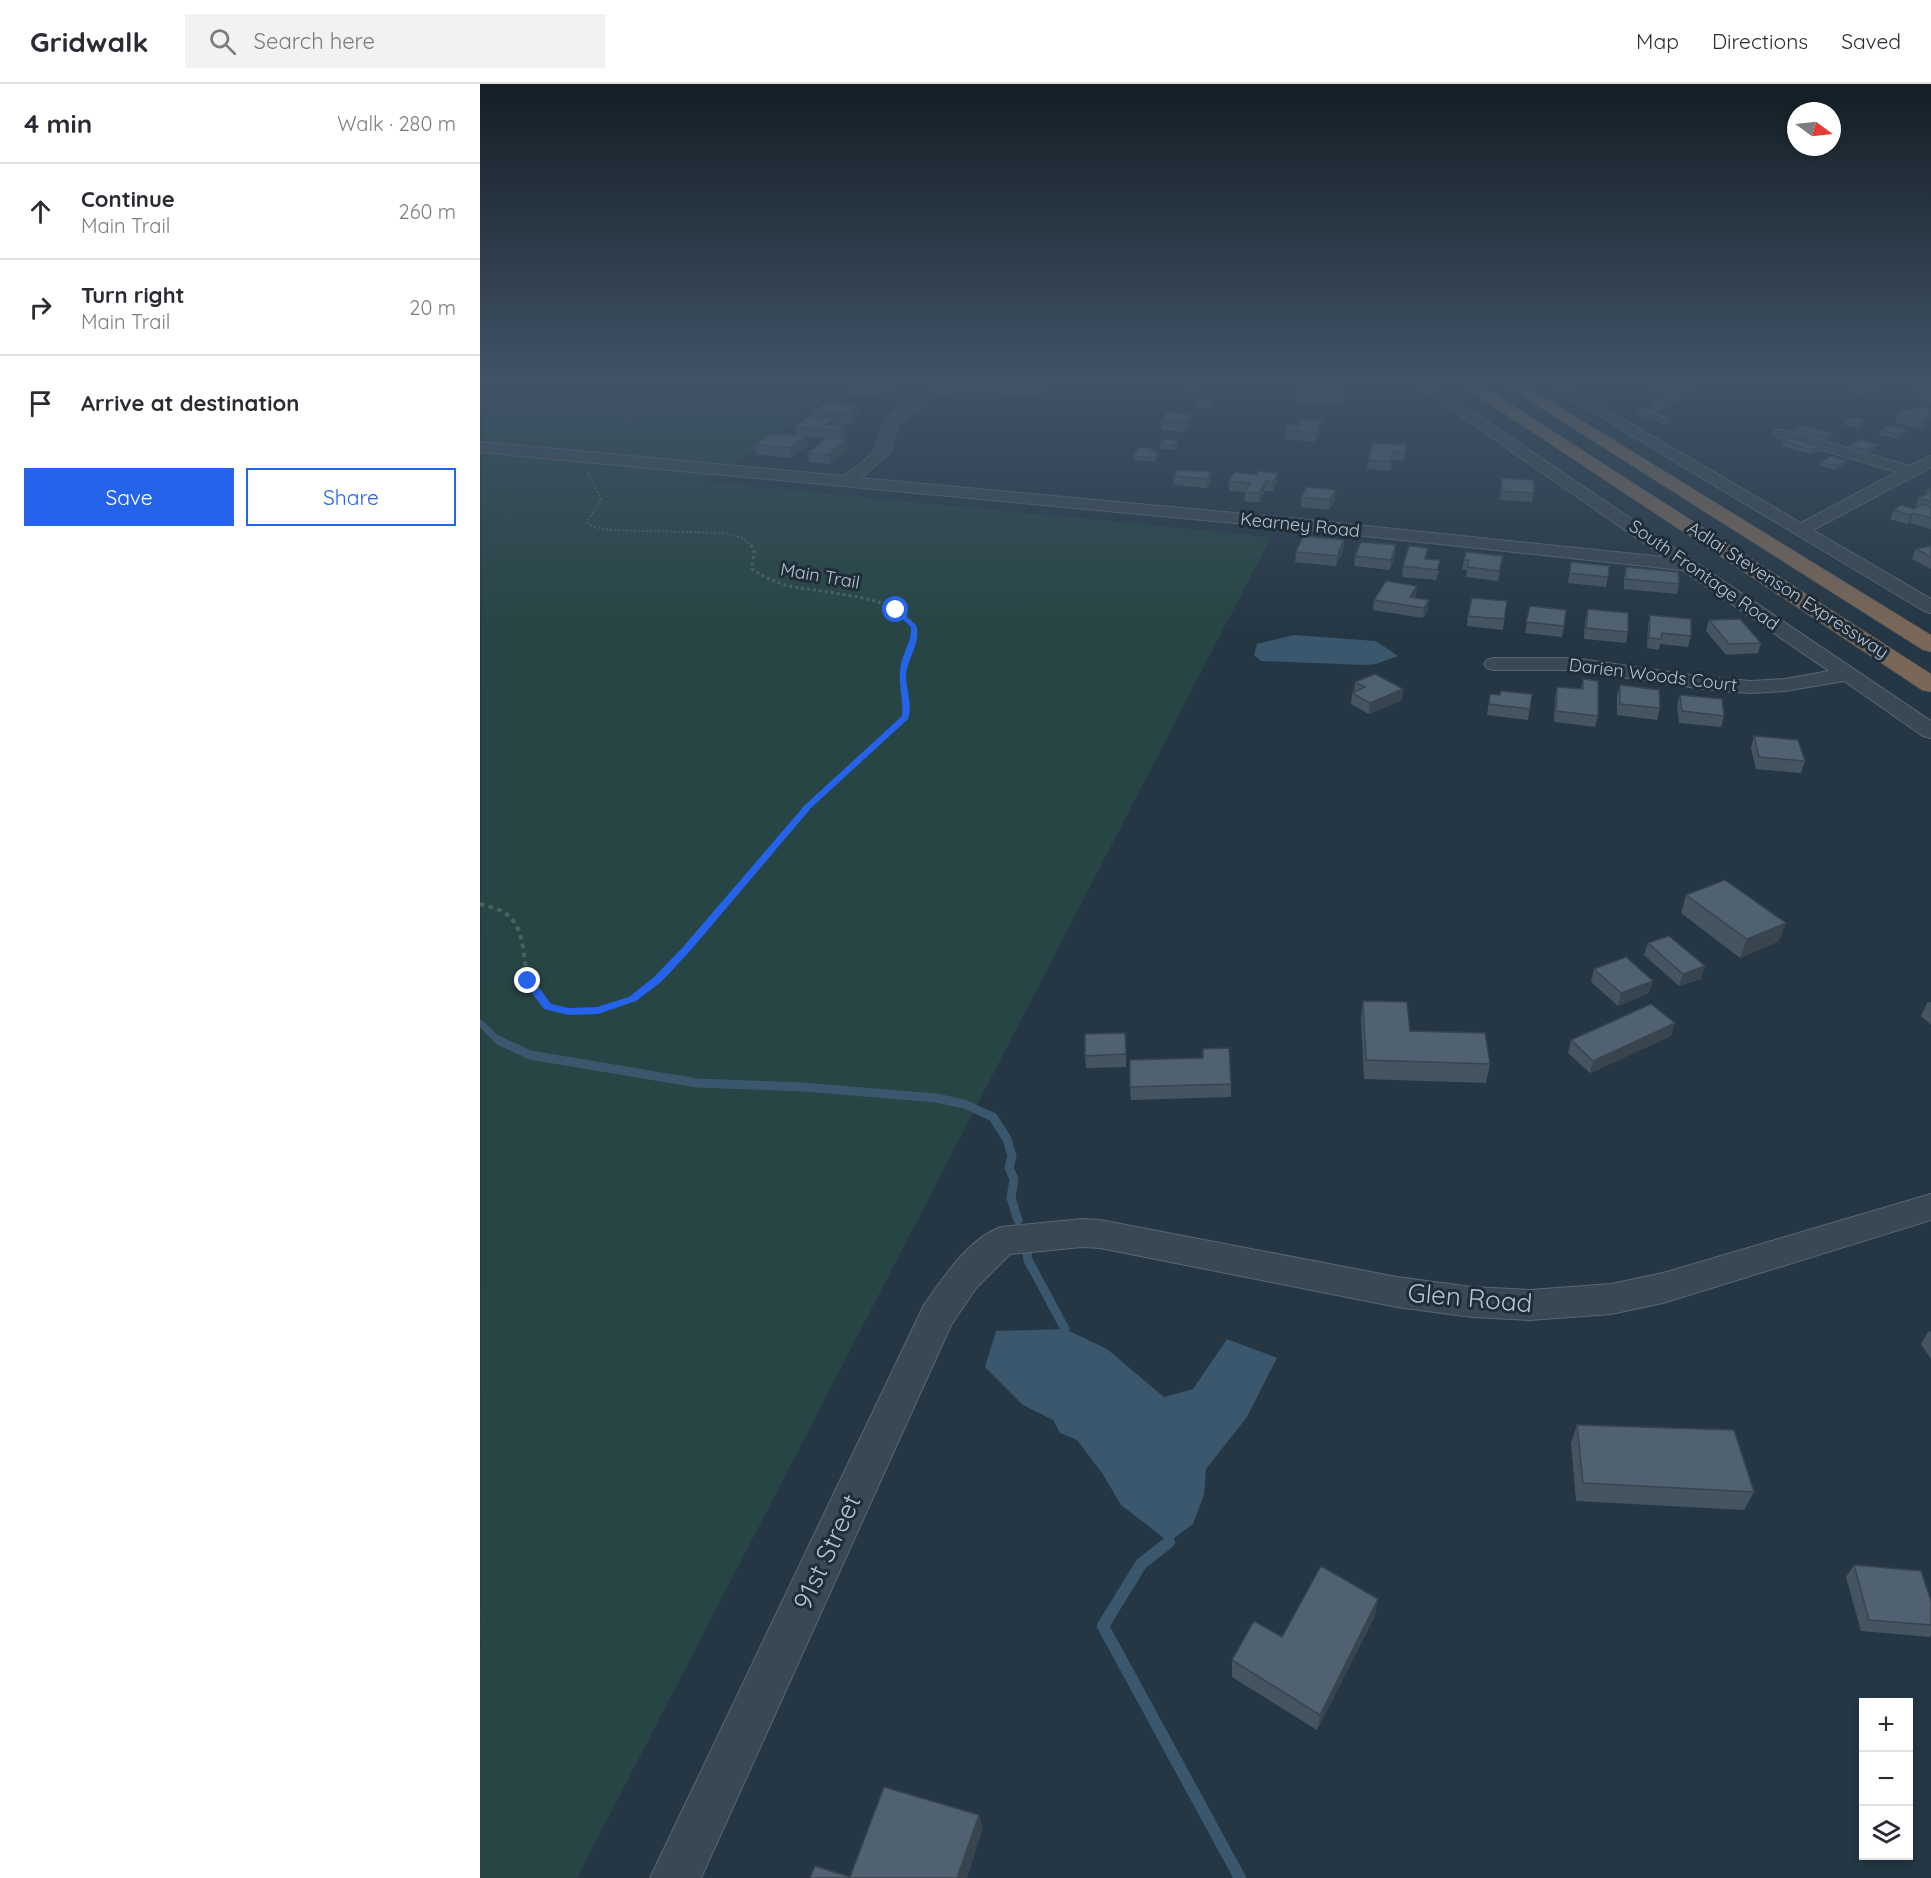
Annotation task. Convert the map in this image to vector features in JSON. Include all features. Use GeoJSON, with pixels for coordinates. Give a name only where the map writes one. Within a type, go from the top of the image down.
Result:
{"type":"FeatureCollection","features":[{"type":"Feature","properties":{"kind":"highway","name":"Adlai Stevenson Expressway"},"geometry":{"type":"LineString","coordinates":[[1594,464],[1931,685]]}},
{"type":"Feature","properties":{"kind":"highway","name":"Adlai Stevenson Expressway"},"geometry":{"type":"LineString","coordinates":[[1640,464],[1931,645]]}},
{"type":"Feature","properties":{"kind":"street","name":"Kearney Road"},"geometry":{"type":"LineString","coordinates":[[654,464],[1299,524],[1689,565]]}},
{"type":"Feature","properties":{"kind":"street"},"geometry":{"type":"LineString","coordinates":[[847,482],[868,464]]}},
{"type":"Feature","properties":{"kind":"street","name":"South Frontage Road"},"geometry":{"type":"LineString","coordinates":[[1540,464],[1931,731]]}},
{"type":"Feature","properties":{"kind":"street"},"geometry":{"type":"LineString","coordinates":[[1688,464],[1931,607]]}},
{"type":"Feature","properties":{"kind":"street"},"geometry":{"type":"LineString","coordinates":[[1800,530],[1924,466]]}},
{"type":"Feature","properties":{"kind":"street","name":"Darien Woods Court"},"geometry":{"type":"LineString","coordinates":[[1494,663],[1573,664],[1711,684],[1751,687],[1785,685],[1848,674]]}},
{"type":"Feature","properties":{"kind":"street","name":"Glen Road"},"geometry":{"type":"LineString","coordinates":[[1001,1241],[1082,1233],[1100,1234],[1397,1292],[1487,1304],[1540,1304],[1611,1299],[1663,1288],[1931,1206]]}},
{"type":"Feature","properties":{"kind":"street","name":"91st Street"},"geometry":{"type":"LineString","coordinates":[[675,1878],[937,1316],[963,1278],[1001,1241]]}},
{"type":"Feature","properties":{"kind":"path","name":"Main Trail"},"geometry":{"type":"LineString","coordinates":[[480,904],[503,910],[521,933],[528,981],[547,1006],[569,1012],[598,1011],[633,999],[658,979],[687,949],[808,807],[906,717],[903,676],[905,662],[915,637],[914,626],[906,617],[896,610],[864,598],[782,584],[761,578],[752,568],[754,552],[751,545],[737,535],[726,532],[641,532],[594,527],[588,523],[588,520],[601,499],[588,475],[591,464]]}},
{"type":"Feature","properties":{"kind":"green space"},"geometry":{"type":"Polygon","coordinates":[[[482,464],[734,464],[708,482],[1271,537],[577,1878],[480,1878],[482,464]]]}},
{"type":"Feature","properties":{"kind":"water"},"geometry":{"type":"Polygon","coordinates":[[[1294,635],[1376,641],[1398,656],[1376,664],[1364,665],[1261,661],[1254,655],[1257,644],[1294,635]]]}},
{"type":"Feature","properties":{"kind":"water"},"geometry":{"type":"Polygon","coordinates":[[[1065,1329],[1107,1349],[1164,1397],[1193,1389],[1227,1339],[1277,1358],[1247,1417],[1206,1469],[1204,1495],[1193,1524],[1169,1542],[1121,1505],[1102,1473],[1077,1440],[1060,1433],[1053,1420],[1023,1405],[985,1367],[996,1331],[1065,1329]]]}},
{"type":"Feature","properties":{"kind":"building"},"geometry":{"type":"Polygon","coordinates":[[[1178,470],[1211,472],[1207,479],[1174,476],[1178,470]]]}},
{"type":"Feature","properties":{"kind":"building"},"geometry":{"type":"Polygon","coordinates":[[[1259,471],[1278,473],[1273,482],[1266,481],[1259,493],[1245,492],[1250,483],[1229,481],[1234,472],[1257,475],[1259,471]]]}},
{"type":"Feature","properties":{"kind":"building"},"geometry":{"type":"Polygon","coordinates":[[[1502,478],[1534,480],[1534,493],[1501,491],[1502,478]]]}},
{"type":"Feature","properties":{"kind":"building"},"geometry":{"type":"Polygon","coordinates":[[[1307,487],[1336,490],[1330,500],[1301,497],[1307,487]]]}},
{"type":"Feature","properties":{"kind":"building"},"geometry":{"type":"Polygon","coordinates":[[[1931,488],[1931,502],[1919,498],[1930,492],[1926,491],[1931,488]]]}},
{"type":"Feature","properties":{"kind":"building"},"geometry":{"type":"Polygon","coordinates":[[[1922,504],[1931,507],[1931,518],[1894,510],[1901,505],[1914,509],[1922,504]]]}},
{"type":"Feature","properties":{"kind":"building"},"geometry":{"type":"Polygon","coordinates":[[[1303,536],[1344,540],[1337,556],[1296,552],[1303,536]]]}},
{"type":"Feature","properties":{"kind":"building"},"geometry":{"type":"Polygon","coordinates":[[[1361,542],[1396,545],[1391,560],[1355,556],[1361,542]]]}},
{"type":"Feature","properties":{"kind":"building"},"geometry":{"type":"Polygon","coordinates":[[[1409,546],[1428,548],[1425,559],[1440,560],[1437,570],[1403,566],[1409,546]]]}},
{"type":"Feature","properties":{"kind":"building"},"geometry":{"type":"Polygon","coordinates":[[[1931,546],[1931,557],[1916,549],[1931,546]]]}},
{"type":"Feature","properties":{"kind":"building"},"geometry":{"type":"Polygon","coordinates":[[[1466,552],[1503,556],[1499,571],[1467,567],[1469,560],[1464,560],[1466,552]]]}},
{"type":"Feature","properties":{"kind":"building"},"geometry":{"type":"Polygon","coordinates":[[[1571,562],[1609,566],[1608,577],[1570,573],[1571,562]]]}},
{"type":"Feature","properties":{"kind":"building"},"geometry":{"type":"Polygon","coordinates":[[[1626,567],[1678,572],[1679,584],[1626,579],[1626,567]]]}},
{"type":"Feature","properties":{"kind":"building"},"geometry":{"type":"Polygon","coordinates":[[[1386,581],[1417,586],[1410,597],[1429,600],[1424,608],[1374,600],[1386,581]]]}},
{"type":"Feature","properties":{"kind":"building"},"geometry":{"type":"Polygon","coordinates":[[[1472,598],[1507,601],[1504,619],[1468,616],[1472,598]]]}},
{"type":"Feature","properties":{"kind":"building"},"geometry":{"type":"Polygon","coordinates":[[[1530,606],[1566,610],[1564,626],[1526,622],[1530,606]]]}},
{"type":"Feature","properties":{"kind":"building"},"geometry":{"type":"Polygon","coordinates":[[[1588,609],[1628,613],[1628,632],[1586,628],[1588,609]]]}},
{"type":"Feature","properties":{"kind":"building"},"geometry":{"type":"Polygon","coordinates":[[[1650,615],[1691,619],[1691,636],[1662,633],[1661,639],[1649,638],[1650,615]]]}},
{"type":"Feature","properties":{"kind":"building"},"geometry":{"type":"Polygon","coordinates":[[[1740,619],[1761,643],[1729,644],[1709,620],[1740,619]]]}},
{"type":"Feature","properties":{"kind":"building"},"geometry":{"type":"Polygon","coordinates":[[[1375,674],[1403,689],[1370,703],[1352,693],[1365,687],[1355,682],[1375,674]]]}},
{"type":"Feature","properties":{"kind":"building"},"geometry":{"type":"Polygon","coordinates":[[[1583,679],[1598,681],[1598,716],[1556,711],[1557,687],[1583,689],[1583,679]]]}},
{"type":"Feature","properties":{"kind":"building"},"geometry":{"type":"Polygon","coordinates":[[[1620,685],[1659,690],[1660,708],[1620,704],[1620,685]]]}},
{"type":"Feature","properties":{"kind":"building"},"geometry":{"type":"Polygon","coordinates":[[[1501,691],[1532,694],[1530,709],[1489,704],[1490,694],[1500,695],[1501,691]]]}},
{"type":"Feature","properties":{"kind":"building"},"geometry":{"type":"Polygon","coordinates":[[[1680,695],[1722,699],[1724,716],[1682,711],[1680,695]]]}},
{"type":"Feature","properties":{"kind":"building"},"geometry":{"type":"Polygon","coordinates":[[[1754,736],[1798,740],[1805,761],[1759,757],[1754,736]]]}},
{"type":"Feature","properties":{"kind":"building"},"geometry":{"type":"Polygon","coordinates":[[[1725,880],[1786,923],[1747,939],[1686,895],[1725,880]]]}},
{"type":"Feature","properties":{"kind":"building"},"geometry":{"type":"Polygon","coordinates":[[[1669,936],[1705,966],[1683,974],[1648,943],[1669,936]]]}},
{"type":"Feature","properties":{"kind":"building"},"geometry":{"type":"Polygon","coordinates":[[[1626,957],[1653,981],[1621,993],[1594,969],[1626,957]]]}},
{"type":"Feature","properties":{"kind":"building"},"geometry":{"type":"Polygon","coordinates":[[[1363,1001],[1407,1002],[1410,1031],[1485,1033],[1490,1064],[1366,1060],[1363,1001]]]}},
{"type":"Feature","properties":{"kind":"building"},"geometry":{"type":"Polygon","coordinates":[[[1651,1004],[1675,1023],[1593,1061],[1571,1040],[1651,1004]]]}},
{"type":"Feature","properties":{"kind":"building"},"geometry":{"type":"Polygon","coordinates":[[[1125,1033],[1126,1054],[1085,1056],[1085,1034],[1125,1033]]]}},
{"type":"Feature","properties":{"kind":"building"},"geometry":{"type":"Polygon","coordinates":[[[1229,1048],[1231,1084],[1130,1087],[1130,1060],[1203,1058],[1203,1049],[1229,1048]]]}},
{"type":"Feature","properties":{"kind":"building"},"geometry":{"type":"Polygon","coordinates":[[[1577,1425],[1734,1430],[1754,1492],[1583,1483],[1577,1425]]]}},
{"type":"Feature","properties":{"kind":"building"},"geometry":{"type":"Polygon","coordinates":[[[1854,1565],[1921,1571],[1931,1601],[1931,1625],[1869,1620],[1854,1565]]]}},
{"type":"Feature","properties":{"kind":"building"},"geometry":{"type":"Polygon","coordinates":[[[1321,1566],[1378,1599],[1320,1715],[1232,1660],[1254,1621],[1282,1637],[1321,1566]]]}},
{"type":"Feature","properties":{"kind":"building"},"geometry":{"type":"Polygon","coordinates":[[[884,1787],[979,1815],[957,1878],[810,1878],[815,1866],[850,1877],[884,1787]]]}},
{"type":"Feature","properties":{"kind":"waterway"},"geometry":{"type":"LineString","coordinates":[[480,1023],[500,1042]]}},
{"type":"Feature","properties":{"kind":"waterway"},"geometry":{"type":"LineString","coordinates":[[498,1040],[530,1055],[697,1083],[803,1087],[936,1098],[964,1104],[993,1117],[1007,1139],[1012,1156],[1009,1168],[1014,1179],[1011,1198],[1018,1220]]}},
{"type":"Feature","properties":{"kind":"waterway"},"geometry":{"type":"LineString","coordinates":[[1026,1245],[1028,1260],[1065,1329]]}},
{"type":"Feature","properties":{"kind":"waterway"},"geometry":{"type":"LineString","coordinates":[[1169,1542],[1141,1564],[1103,1626],[1240,1878]]}},
{"type":"Feature","properties":{"kind":"route"},"geometry":{"type":"LineString","coordinates":[[528,981],[547,1006],[569,1012],[598,1011],[633,999],[658,979],[687,949],[808,807],[900,725],[906,717],[903,676],[905,662],[915,637],[914,626],[896,610]]}}]}
